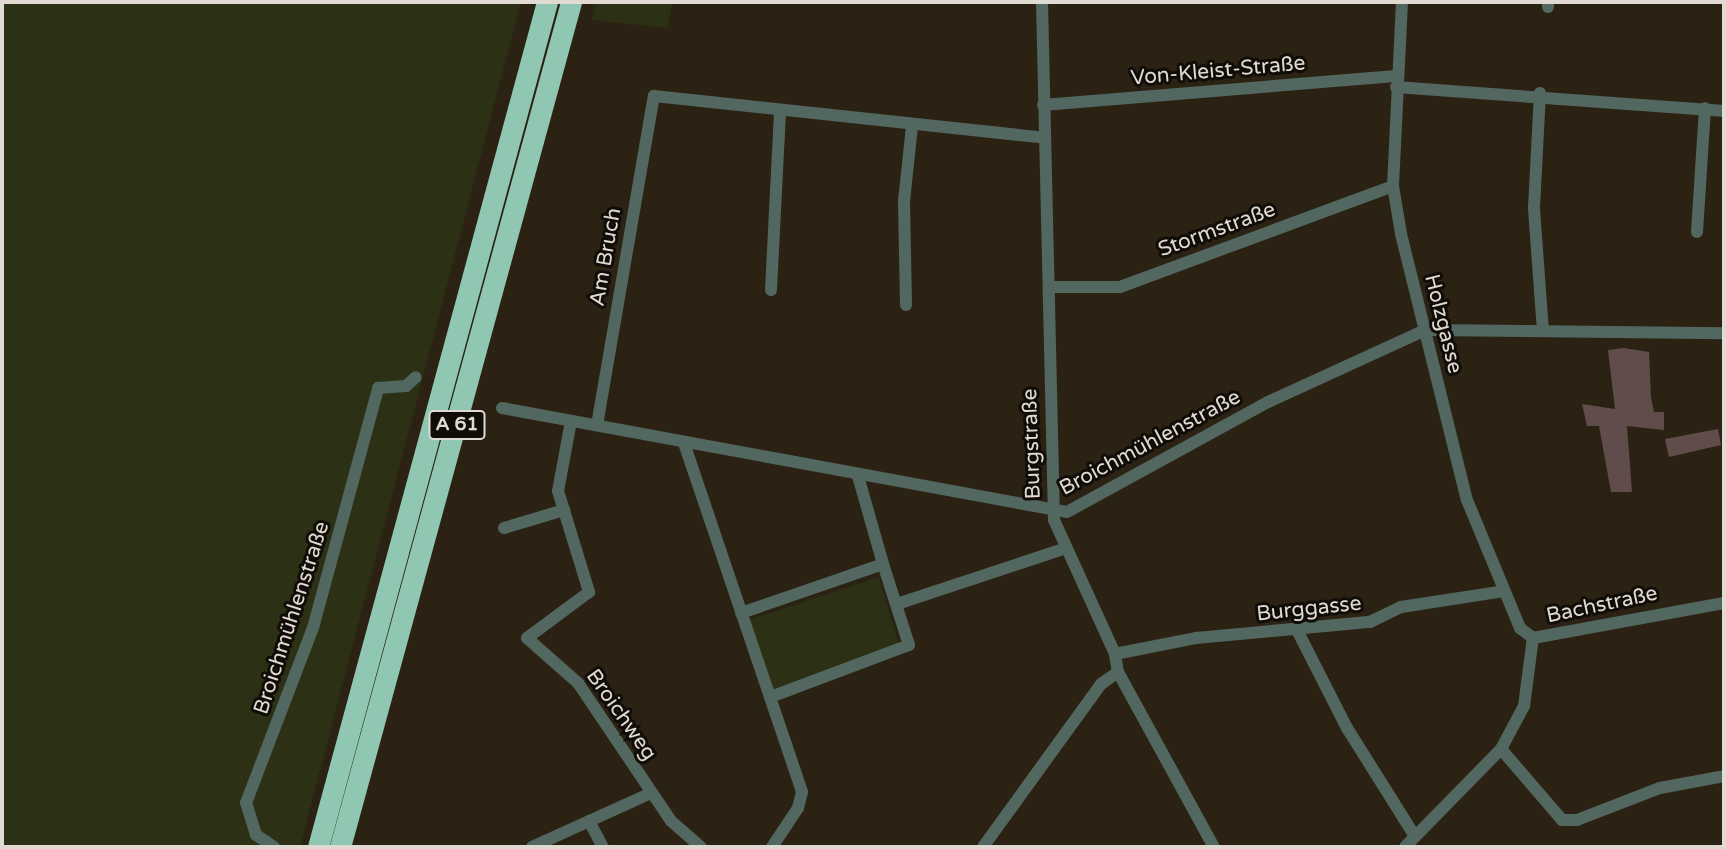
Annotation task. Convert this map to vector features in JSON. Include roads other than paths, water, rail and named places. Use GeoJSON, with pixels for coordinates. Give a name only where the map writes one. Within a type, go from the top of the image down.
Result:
{"type":"FeatureCollection","features":[{"type":"Feature","properties":{"kind":"highway","name":"A 61"},"geometry":{"type":"LineString","coordinates":[[318,847],[547,2]]}},
{"type":"Feature","properties":{"kind":"highway","name":"A 61"},"geometry":{"type":"LineString","coordinates":[[340,847],[571,2]]}},
{"type":"Feature","properties":{"kind":"street","name":"Burgstraße"},"geometry":{"type":"LineString","coordinates":[[1042,2],[1052,512],[1115,654],[1118,672],[1214,847]]}},
{"type":"Feature","properties":{"kind":"street","name":"Holzgasse"},"geometry":{"type":"LineString","coordinates":[[1402,2],[1396,81],[1393,186],[1467,500],[1520,628],[1532,638]]}},
{"type":"Feature","properties":{"kind":"street","name":"Von-Kleist-Straße"},"geometry":{"type":"LineString","coordinates":[[1043,105],[1396,81],[1724,111]]}},
{"type":"Feature","properties":{"kind":"street"},"geometry":{"type":"LineString","coordinates":[[1540,93],[1534,209],[1544,331]]}},
{"type":"Feature","properties":{"kind":"street","name":"Am Bruch"},"geometry":{"type":"LineString","coordinates":[[597,425],[654,96],[780,113]]}},
{"type":"Feature","properties":{"kind":"street"},"geometry":{"type":"LineString","coordinates":[[1697,232],[1705,108]]}},
{"type":"Feature","properties":{"kind":"street"},"geometry":{"type":"LineString","coordinates":[[771,290],[780,113],[1044,138]]}},
{"type":"Feature","properties":{"kind":"street"},"geometry":{"type":"LineString","coordinates":[[906,305],[904,201],[912,126]]}},
{"type":"Feature","properties":{"kind":"street","name":"Stormstraße"},"geometry":{"type":"LineString","coordinates":[[1049,287],[1120,287],[1393,186]]}},
{"type":"Feature","properties":{"kind":"street","name":"Broichmühlenstraße"},"geometry":{"type":"LineString","coordinates":[[502,408],[1052,512],[1067,512],[1268,401],[1425,330],[1724,333]]}},
{"type":"Feature","properties":{"kind":"street","name":"Broichmühlenstraße"},"geometry":{"type":"LineString","coordinates":[[274,847],[256,835],[246,803],[313,628],[378,387],[407,386],[416,377]]}},
{"type":"Feature","properties":{"kind":"street","name":"Broichweg"},"geometry":{"type":"LineString","coordinates":[[571,421],[558,491],[589,592],[527,638],[578,683],[671,821],[701,847]]}},
{"type":"Feature","properties":{"kind":"street"},"geometry":{"type":"LineString","coordinates":[[684,443],[802,792],[798,808],[772,847]]}},
{"type":"Feature","properties":{"kind":"street"},"geometry":{"type":"LineString","coordinates":[[771,697],[909,645],[859,476]]}},
{"type":"Feature","properties":{"kind":"street"},"geometry":{"type":"LineString","coordinates":[[504,528],[564,510]]}},
{"type":"Feature","properties":{"kind":"street"},"geometry":{"type":"LineString","coordinates":[[897,604],[1066,548]]}},
{"type":"Feature","properties":{"kind":"street"},"geometry":{"type":"LineString","coordinates":[[741,613],[883,564]]}},
{"type":"Feature","properties":{"kind":"street","name":"Burggasse"},"geometry":{"type":"LineString","coordinates":[[1115,654],[1196,638],[1370,622],[1401,607],[1504,591]]}},
{"type":"Feature","properties":{"kind":"street","name":"Bachstraße"},"geometry":{"type":"LineString","coordinates":[[1405,847],[1413,835],[1438,817],[1502,749],[1524,706],[1532,638],[1724,603]]}},
{"type":"Feature","properties":{"kind":"street"},"geometry":{"type":"LineString","coordinates":[[1297,630],[1347,728],[1413,835]]}},
{"type":"Feature","properties":{"kind":"street"},"geometry":{"type":"LineString","coordinates":[[983,847],[1101,684],[1118,672]]}},
{"type":"Feature","properties":{"kind":"street"},"geometry":{"type":"LineString","coordinates":[[1502,749],[1562,821],[1577,820],[1660,788],[1724,776]]}},
{"type":"Feature","properties":{"kind":"street"},"geometry":{"type":"LineString","coordinates":[[532,847],[651,793]]}},
{"type":"Feature","properties":{"kind":"street"},"geometry":{"type":"LineString","coordinates":[[589,821],[603,847]]}}]}
